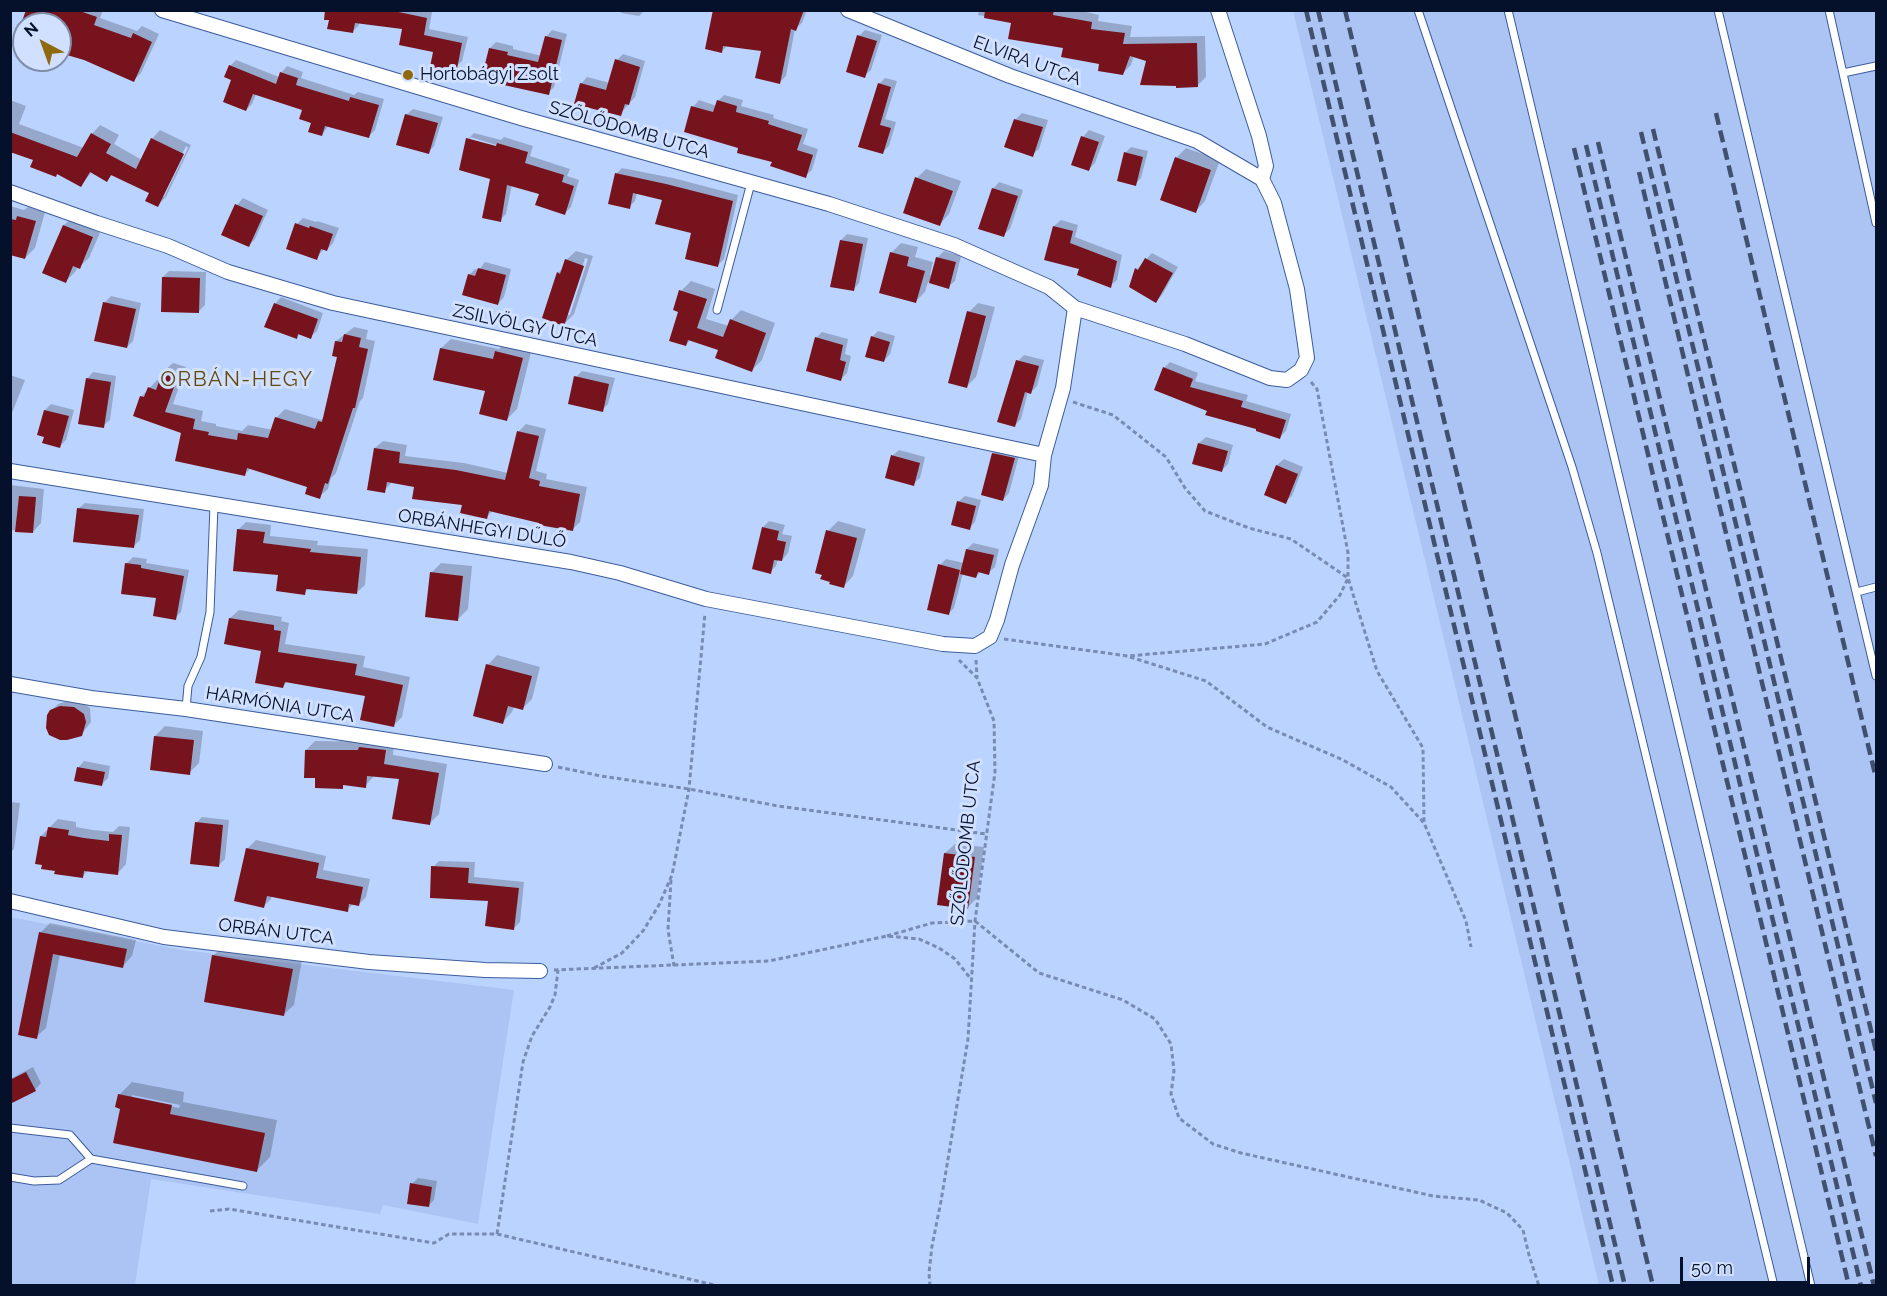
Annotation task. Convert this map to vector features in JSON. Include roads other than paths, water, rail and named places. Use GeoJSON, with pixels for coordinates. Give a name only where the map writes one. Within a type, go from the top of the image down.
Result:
{"type":"FeatureCollection","features":[{"type":"Feature","properties":{"kind":"street","name":"SZŐLŐDOMB UTCA"},"geometry":{"type":"LineString","coordinates":[[162,10],[532,121],[828,204],[954,245],[1049,287],[1075,308]]}},
{"type":"Feature","properties":{"kind":"street","name":"ELVIRA UTCA"},"geometry":{"type":"LineString","coordinates":[[848,10],[1010,76],[1197,141],[1262,179]]}},
{"type":"Feature","properties":{"kind":"street"},"geometry":{"type":"LineString","coordinates":[[1044,455],[1060,398],[1075,308],[1185,344],[1270,378],[1287,380],[1301,370],[1307,358],[1297,289],[1274,203],[1262,179],[1266,166],[1259,136],[1218,10]]}},
{"type":"Feature","properties":{"kind":"street","name":"ZSILVÖLGY UTCA"},"geometry":{"type":"LineString","coordinates":[[10,192],[97,224],[168,246],[228,272],[333,303],[1044,455]]}},
{"type":"Feature","properties":{"kind":"street","name":"ORBÁNHEGYI DŰLŐ"},"geometry":{"type":"LineString","coordinates":[[10,471],[571,562],[620,573],[706,599],[943,644],[975,646],[990,637],[997,620],[1015,557],[1041,485],[1044,455]]}},
{"type":"Feature","properties":{"kind":"street","name":"HARMÓNIA UTCA"},"geometry":{"type":"LineString","coordinates":[[10,684],[91,698],[186,709],[544,764]]}},
{"type":"Feature","properties":{"kind":"street","name":"ORBÁN UTCA"},"geometry":{"type":"LineString","coordinates":[[10,901],[176,938],[369,962],[485,970],[540,971]]}},
{"type":"Feature","properties":{"kind":"lane"},"geometry":{"type":"LineString","coordinates":[[1418,10],[1572,467],[1594,542],[1774,1286]]}},
{"type":"Feature","properties":{"kind":"lane"},"geometry":{"type":"LineString","coordinates":[[1508,10],[1811,1286]]}},
{"type":"Feature","properties":{"kind":"lane"},"geometry":{"type":"LineString","coordinates":[[1719,10],[1876,676]]}},
{"type":"Feature","properties":{"kind":"lane"},"geometry":{"type":"LineString","coordinates":[[1829,10],[1876,223]]}},
{"type":"Feature","properties":{"kind":"lane"},"geometry":{"type":"LineString","coordinates":[[1843,73],[1876,66]]}},
{"type":"Feature","properties":{"kind":"lane"},"geometry":{"type":"LineString","coordinates":[[717,310],[751,183]]}},
{"type":"Feature","properties":{"kind":"lane"},"geometry":{"type":"LineString","coordinates":[[186,709],[188,686],[201,657],[210,612],[214,505]]}},
{"type":"Feature","properties":{"kind":"lane"},"geometry":{"type":"LineString","coordinates":[[1857,592],[1876,586]]}},
{"type":"Feature","properties":{"kind":"lane"},"geometry":{"type":"LineString","coordinates":[[10,1128],[70,1135],[91,1159],[243,1186]]}},
{"type":"Feature","properties":{"kind":"lane"},"geometry":{"type":"LineString","coordinates":[[10,1177],[34,1181],[59,1180],[91,1159]]}},
{"type":"Feature","properties":{"kind":"railway"},"geometry":{"type":"LineString","coordinates":[[1306,10],[1613,1286]]}},
{"type":"Feature","properties":{"kind":"railway"},"geometry":{"type":"LineString","coordinates":[[1318,10],[1625,1286]]}},
{"type":"Feature","properties":{"kind":"railway"},"geometry":{"type":"LineString","coordinates":[[1345,10],[1653,1286]]}},
{"type":"Feature","properties":{"kind":"railway"},"geometry":{"type":"LineString","coordinates":[[1716,113],[1876,778]]}},
{"type":"Feature","properties":{"kind":"railway"},"geometry":{"type":"LineString","coordinates":[[1653,129],[1876,1051]]}},
{"type":"Feature","properties":{"kind":"railway"},"geometry":{"type":"LineString","coordinates":[[1641,132],[1876,1103]]}},
{"type":"Feature","properties":{"kind":"railway"},"geometry":{"type":"LineString","coordinates":[[1598,142],[1874,1286]]}},
{"type":"Feature","properties":{"kind":"railway"},"geometry":{"type":"LineString","coordinates":[[1586,145],[1861,1286]]}},
{"type":"Feature","properties":{"kind":"railway"},"geometry":{"type":"LineString","coordinates":[[1574,148],[1849,1286]]}},
{"type":"Feature","properties":{"kind":"railway"},"geometry":{"type":"LineString","coordinates":[[1639,172],[1876,1156]]}},
{"type":"Feature","properties":{"kind":"place","name":"Hortobágyi Zsolt"},"geometry":{"type":"Point","coordinates":[408,75]}},
{"type":"Feature","properties":{"kind":"district","name":"ORBÁN-HEGY"},"geometry":{"type":"Point","coordinates":[237,380]}}]}
